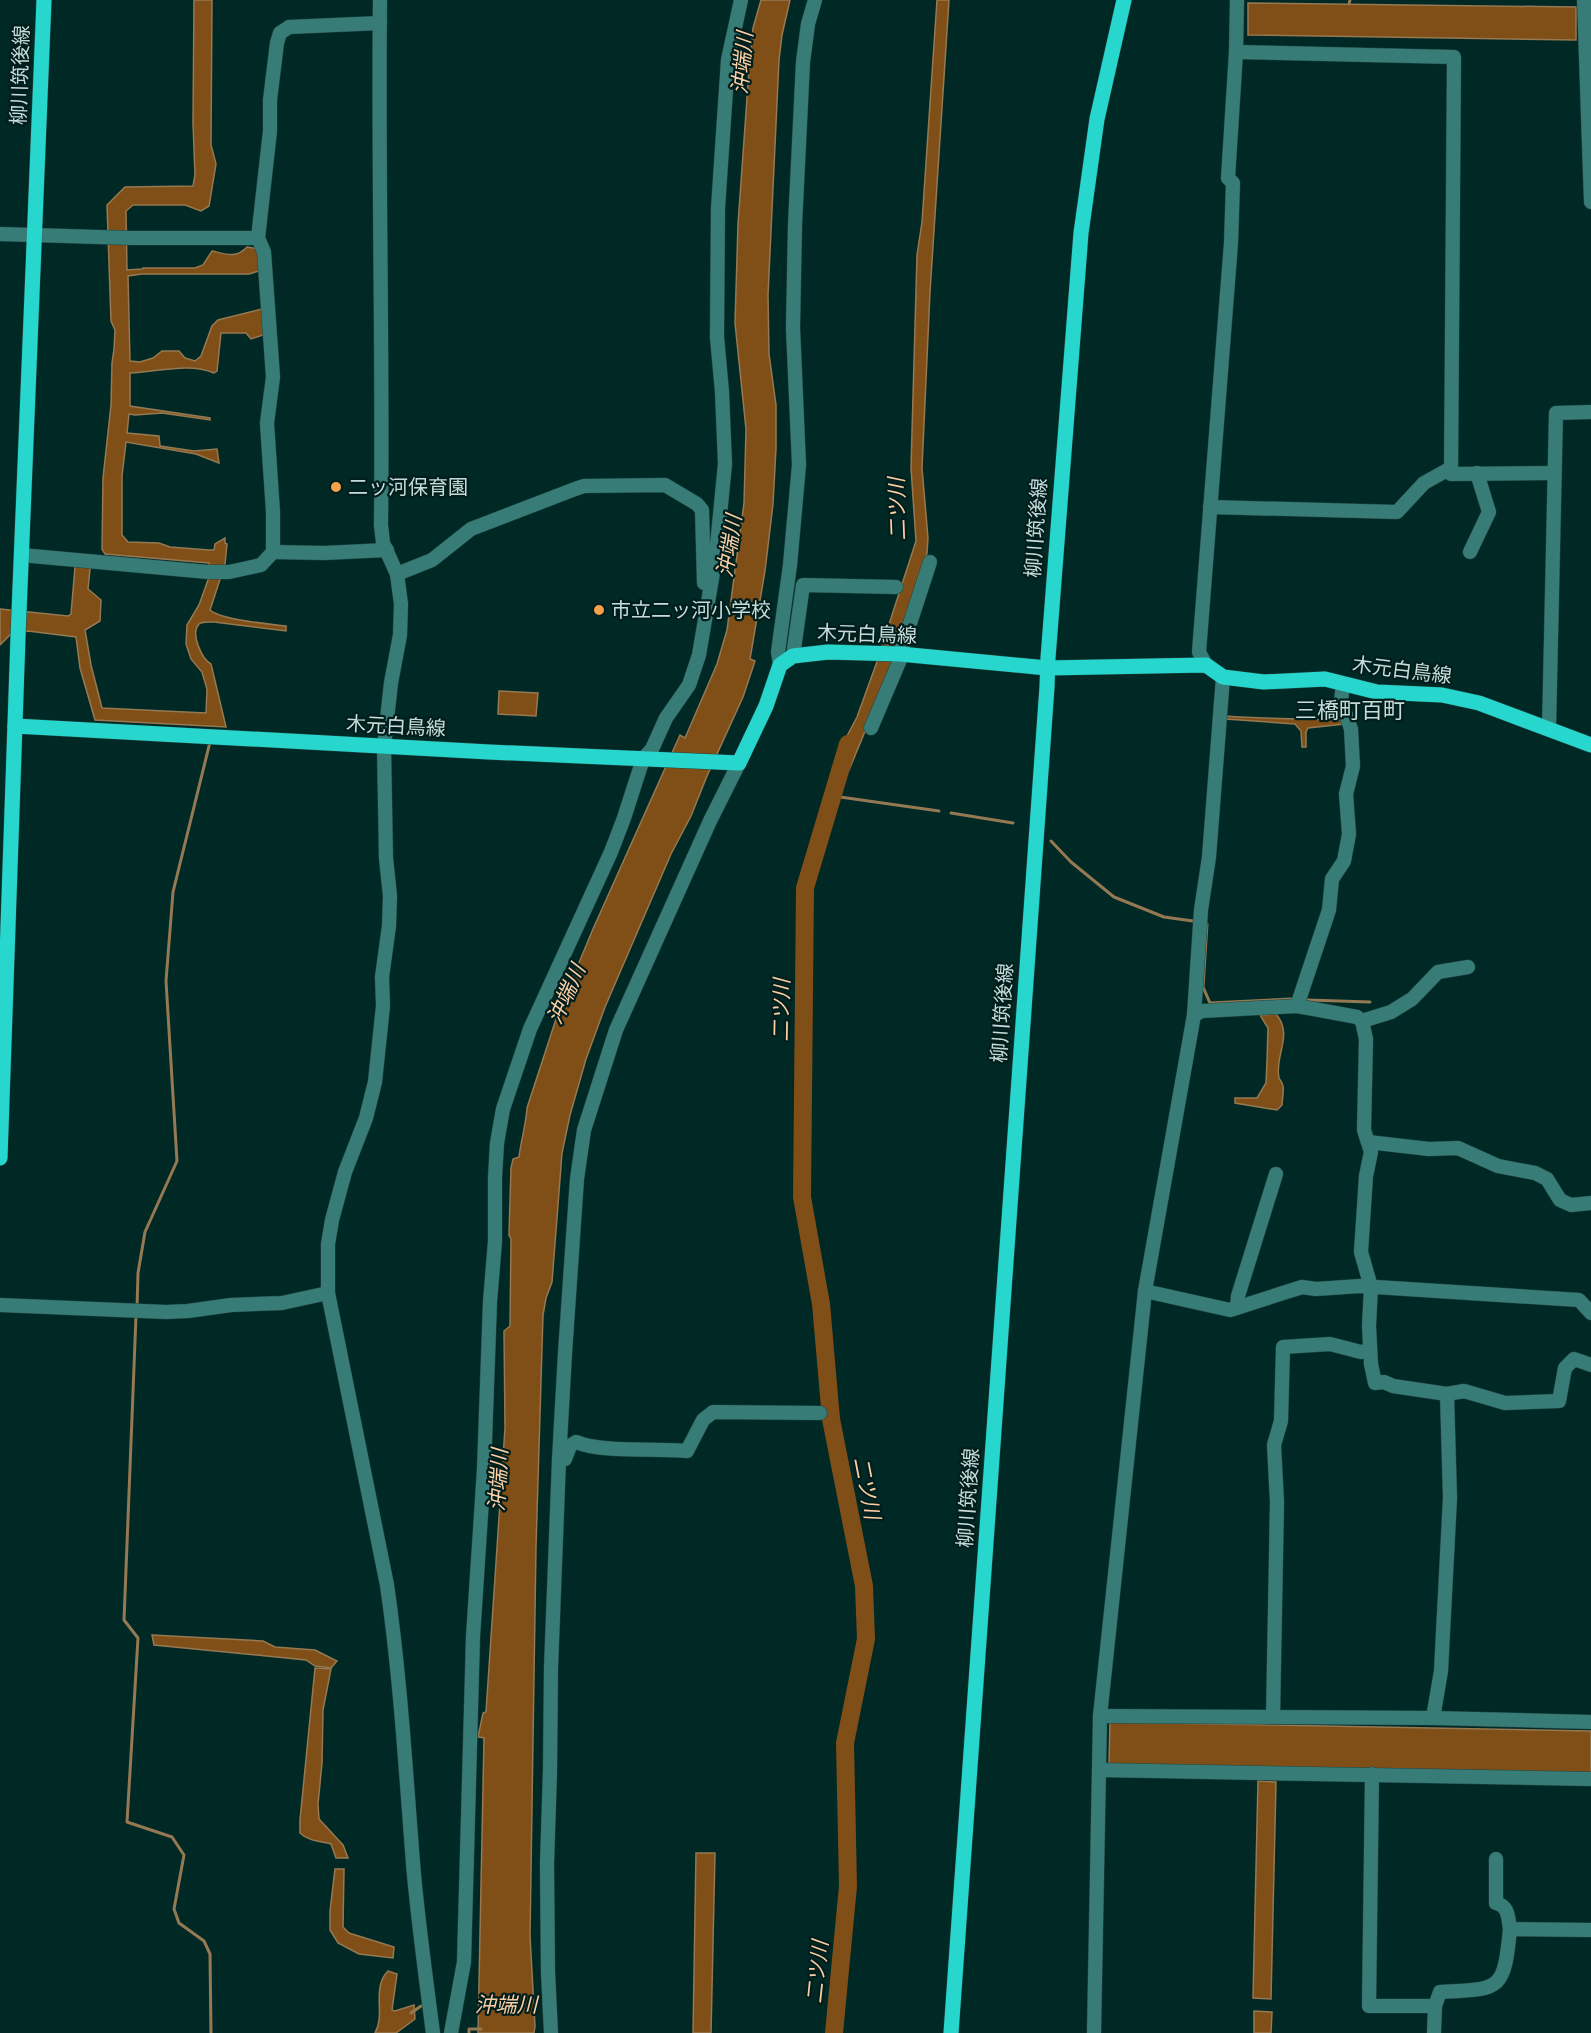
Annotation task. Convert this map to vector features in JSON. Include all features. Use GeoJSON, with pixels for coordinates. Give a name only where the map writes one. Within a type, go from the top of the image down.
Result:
{"type":"FeatureCollection","features":[{"type":"Feature","properties":{"kind":"main road","name":"柳川筑後線"},"geometry":{"type":"LineString","coordinates":[[0,1158],[21,555],[44,0]]}},
{"type":"Feature","properties":{"kind":"main road","name":"柳川筑後線"},"geometry":{"type":"LineString","coordinates":[[951,2033],[1047,698],[1047,668],[1081,233],[1097,119],[1124,0]]}},
{"type":"Feature","properties":{"kind":"main road","name":"木元白鳥線"},"geometry":{"type":"LineString","coordinates":[[780,665],[793,656],[828,652],[901,654],[1047,668],[1206,665],[1223,677],[1264,682],[1325,679],[1389,693],[1442,695],[1479,703],[1591,745]]}},
{"type":"Feature","properties":{"kind":"main road"},"geometry":{"type":"LineString","coordinates":[[734,762],[766,706],[780,665]]}},
{"type":"Feature","properties":{"kind":"main road","name":"木元白鳥線"},"geometry":{"type":"LineString","coordinates":[[15,726],[734,762]]}},
{"type":"Feature","properties":{"kind":"street"},"geometry":{"type":"LineString","coordinates":[[380,0],[378,132],[382,370],[381,525],[383,543],[393,563],[401,604],[400,635],[391,683],[384,746],[386,858],[390,896],[389,926],[382,977],[382,1006],[375,1082],[366,1118],[345,1172],[332,1220],[328,1244],[328,1293],[394,1630],[403,1712],[416,1898],[433,2033]]}},
{"type":"Feature","properties":{"kind":"street"},"geometry":{"type":"LineString","coordinates":[[451,2033],[464,1962],[473,1637],[484,1469],[490,1302],[495,1241],[497,1143],[503,1109],[530,1029],[611,852],[666,718],[689,685],[699,655],[716,555],[725,464],[717,337],[718,208],[728,60],[741,0]]}},
{"type":"Feature","properties":{"kind":"street"},"geometry":{"type":"LineString","coordinates":[[780,665],[778,652],[790,565],[799,465],[793,328],[798,146],[803,62],[808,24],[815,0]]}},
{"type":"Feature","properties":{"kind":"street"},"geometry":{"type":"LineString","coordinates":[[1206,665],[1200,652],[1231,243],[1233,183],[1228,178],[1237,0]]}},
{"type":"Feature","properties":{"kind":"street"},"geometry":{"type":"LineString","coordinates":[[1584,0],[1591,202]]}},
{"type":"Feature","properties":{"kind":"street"},"geometry":{"type":"LineString","coordinates":[[21,555],[229,572],[261,566],[273,552],[273,512],[267,423],[273,377],[264,252],[258,238],[277,43],[280,33],[289,27],[380,23]]}},
{"type":"Feature","properties":{"kind":"street"},"geometry":{"type":"LineString","coordinates":[[1236,52],[1454,57],[1451,474],[1554,474]]}},
{"type":"Feature","properties":{"kind":"street"},"geometry":{"type":"LineString","coordinates":[[0,234],[131,238],[258,238]]}},
{"type":"Feature","properties":{"kind":"street"},"geometry":{"type":"LineString","coordinates":[[1549,729],[1556,413],[1591,412]]}},
{"type":"Feature","properties":{"kind":"street"},"geometry":{"type":"LineString","coordinates":[[1210,507],[1396,512],[1424,483],[1451,468]]}},
{"type":"Feature","properties":{"kind":"street"},"geometry":{"type":"LineString","coordinates":[[1470,552],[1489,512],[1477,474]]}},
{"type":"Feature","properties":{"kind":"street"},"geometry":{"type":"LineString","coordinates":[[273,552],[324,553],[393,563],[432,560],[471,529],[584,486],[665,485],[697,504],[702,510],[705,617]]}},
{"type":"Feature","properties":{"kind":"street"},"geometry":{"type":"LineString","coordinates":[[871,728],[901,654],[930,562]]}},
{"type":"Feature","properties":{"kind":"street"},"geometry":{"type":"LineString","coordinates":[[793,656],[803,585],[896,587]]}},
{"type":"Feature","properties":{"kind":"street"},"geometry":{"type":"LineString","coordinates":[[1094,2033],[1100,1716],[1145,1291],[1194,1015],[1201,910],[1209,857],[1223,677]]}},
{"type":"Feature","properties":{"kind":"street"},"geometry":{"type":"LineString","coordinates":[[1297,1006],[1329,910],[1332,879],[1344,861],[1349,834],[1346,794],[1353,766],[1351,729],[1341,701],[1343,684]]}},
{"type":"Feature","properties":{"kind":"street"},"geometry":{"type":"LineString","coordinates":[[551,2033],[547,1864],[551,1668],[559,1460],[577,1179],[584,1130],[616,1030],[710,821],[734,762]]}},
{"type":"Feature","properties":{"kind":"street"},"geometry":{"type":"LineString","coordinates":[[1362,1021],[1391,1012],[1412,999],[1438,972],[1468,967]]}},
{"type":"Feature","properties":{"kind":"street"},"geometry":{"type":"LineString","coordinates":[[1194,1015],[1202,1011],[1297,1006],[1357,1017],[1362,1021],[1366,1039],[1364,1130],[1371,1152],[1366,1176],[1362,1252],[1371,1287],[1369,1326],[1371,1364],[1375,1383],[1384,1382],[1393,1386],[1447,1394],[1464,1391],[1505,1403],[1558,1401],[1564,1368],[1574,1359],[1591,1365]]}},
{"type":"Feature","properties":{"kind":"street"},"geometry":{"type":"LineString","coordinates":[[1368,1142],[1429,1149],[1458,1148],[1498,1166],[1535,1173],[1547,1179],[1560,1200],[1571,1205],[1591,1203]]}},
{"type":"Feature","properties":{"kind":"street"},"geometry":{"type":"LineString","coordinates":[[1237,1308],[1238,1296],[1276,1174]]}},
{"type":"Feature","properties":{"kind":"street"},"geometry":{"type":"LineString","coordinates":[[1145,1291],[1230,1310],[1302,1287],[1316,1289],[1371,1287],[1579,1300],[1591,1313]]}},
{"type":"Feature","properties":{"kind":"street"},"geometry":{"type":"LineString","coordinates":[[0,1305],[166,1312],[231,1305],[282,1303],[328,1293]]}},
{"type":"Feature","properties":{"kind":"street"},"geometry":{"type":"LineString","coordinates":[[1273,1717],[1277,1502],[1274,1445],[1281,1421],[1283,1347],[1330,1344],[1361,1352],[1370,1350]]}},
{"type":"Feature","properties":{"kind":"street"},"geometry":{"type":"LineString","coordinates":[[1433,1718],[1441,1671],[1450,1498],[1447,1394]]}},
{"type":"Feature","properties":{"kind":"street"},"geometry":{"type":"LineString","coordinates":[[559,1460],[565,1459],[570,1446],[576,1442],[606,1448],[687,1450],[702,1420],[713,1412],[820,1413]]}},
{"type":"Feature","properties":{"kind":"street"},"geometry":{"type":"LineString","coordinates":[[1100,1716],[1433,1718],[1591,1722]]}},
{"type":"Feature","properties":{"kind":"street"},"geometry":{"type":"LineString","coordinates":[[1099,1770],[1591,1779]]}},
{"type":"Feature","properties":{"kind":"street"},"geometry":{"type":"LineString","coordinates":[[1372,1774],[1369,2006],[1435,2006]]}},
{"type":"Feature","properties":{"kind":"street"},"geometry":{"type":"LineString","coordinates":[[1434,2033],[1435,2006],[1440,1992],[1476,1991],[1491,1987],[1501,1977],[1506,1964],[1510,1929],[1507,1910],[1502,1904],[1496,1903],[1496,1859]]}},
{"type":"Feature","properties":{"kind":"street"},"geometry":{"type":"LineString","coordinates":[[1510,1929],[1591,1930]]}},
{"type":"Feature","properties":{"kind":"water"},"geometry":{"type":"Polygon","coordinates":[[[194,0],[212,0],[211,145],[216,164],[209,206],[201,211],[185,205],[133,205],[126,211],[127,270],[195,268],[203,265],[212,251],[235,254],[247,247],[259,249],[262,270],[249,274],[128,276],[130,361],[140,362],[153,358],[162,351],[179,351],[185,358],[195,361],[201,356],[212,326],[218,320],[266,308],[266,334],[251,339],[246,333],[221,333],[217,371],[214,373],[195,368],[184,368],[130,373],[130,406],[210,418],[210,420],[162,413],[129,414],[127,433],[159,436],[160,446],[194,451],[217,449],[219,463],[196,454],[126,442],[122,476],[122,535],[128,542],[159,543],[170,547],[209,550],[214,550],[215,544],[225,538],[227,544],[225,564],[210,610],[234,619],[286,626],[286,631],[214,622],[199,624],[196,640],[201,652],[211,664],[226,727],[95,720],[80,668],[76,637],[28,631],[12,633],[0,645],[0,609],[68,616],[71,614],[75,567],[80,562],[93,565],[90,569],[88,589],[101,600],[100,621],[85,630],[102,708],[206,713],[207,689],[202,672],[191,659],[186,644],[187,625],[199,605],[208,580],[209,563],[105,554],[102,549],[103,478],[111,405],[115,330],[111,321],[107,205],[125,187],[193,186],[195,175],[194,0]]]}},
{"type":"Feature","properties":{"kind":"water","name":"沖端川"},"geometry":{"type":"Polygon","coordinates":[[[761,0],[790,0],[779,60],[768,295],[769,354],[776,405],[776,448],[773,504],[765,571],[750,659],[755,661],[743,697],[691,816],[671,854],[605,1007],[586,1059],[562,1153],[552,1282],[543,1315],[536,1547],[530,1936],[535,2026],[534,2033],[478,2033],[484,1738],[478,1737],[483,1713],[486,1712],[505,1428],[504,1331],[510,1326],[511,1168],[513,1159],[519,1157],[527,1108],[558,1013],[680,735],[685,738],[717,664],[727,630],[744,503],[746,429],[735,323],[738,224],[753,28],[761,0]]]}},
{"type":"Feature","properties":{"kind":"water"},"geometry":{"type":"Polygon","coordinates":[[[937,0],[949,0],[930,292],[922,468],[928,538],[927,553],[898,646],[882,646],[916,541],[911,468],[917,255],[922,222],[937,0]]]}},
{"type":"Feature","properties":{"kind":"water"},"geometry":{"type":"Polygon","coordinates":[[[1248,3],[1576,7],[1576,40],[1248,35],[1248,3]]]}},
{"type":"Feature","properties":{"kind":"water"},"geometry":{"type":"Polygon","coordinates":[[[878,659],[895,659],[849,770],[836,766],[846,738],[857,717],[878,659]]]}},
{"type":"Feature","properties":{"kind":"water"},"geometry":{"type":"Polygon","coordinates":[[[499,691],[538,693],[536,716],[498,714],[499,691]]]}},
{"type":"Feature","properties":{"kind":"water"},"geometry":{"type":"Polygon","coordinates":[[[1226,716],[1343,720],[1344,724],[1308,728],[1306,747],[1302,747],[1301,731],[1295,724],[1226,719],[1226,716]]]}},
{"type":"Feature","properties":{"kind":"water"},"geometry":{"type":"Polygon","coordinates":[[[1276,1014],[1281,1022],[1284,1038],[1278,1070],[1283,1086],[1282,1105],[1277,1110],[1235,1103],[1235,1098],[1257,1098],[1266,1083],[1268,1028],[1260,1015],[1276,1014]]]}},
{"type":"Feature","properties":{"kind":"water"},"geometry":{"type":"Polygon","coordinates":[[[152,1635],[263,1641],[275,1647],[315,1650],[337,1661],[331,1668],[315,1666],[306,1660],[154,1645],[152,1635]]]}},
{"type":"Feature","properties":{"kind":"water"},"geometry":{"type":"Polygon","coordinates":[[[315,1668],[331,1669],[323,1710],[319,1819],[343,1845],[348,1858],[336,1858],[331,1844],[310,1839],[300,1833],[315,1668]]]}},
{"type":"Feature","properties":{"kind":"water"},"geometry":{"type":"Polygon","coordinates":[[[1110,1722],[1591,1731],[1591,1773],[1109,1764],[1110,1722]]]}},
{"type":"Feature","properties":{"kind":"water"},"geometry":{"type":"Polygon","coordinates":[[[1258,1781],[1276,1782],[1271,1999],[1253,1998],[1258,1781]]]}},
{"type":"Feature","properties":{"kind":"water"},"geometry":{"type":"Polygon","coordinates":[[[696,1853],[715,1853],[711,2033],[693,2033],[696,1853]]]}},
{"type":"Feature","properties":{"kind":"water"},"geometry":{"type":"Polygon","coordinates":[[[335,1869],[344,1869],[343,1927],[349,1933],[394,1947],[393,1958],[359,1954],[338,1943],[330,1930],[335,1869]]]}},
{"type":"Feature","properties":{"kind":"water"},"geometry":{"type":"Polygon","coordinates":[[[388,1971],[397,1974],[392,2010],[414,2005],[415,2019],[396,2033],[375,2033],[379,2018],[380,1985],[388,1971]]]}},
{"type":"Feature","properties":{"kind":"water"},"geometry":{"type":"Polygon","coordinates":[[[1254,2011],[1272,2012],[1271,2033],[1254,2033],[1254,2011]]]}},
{"type":"Feature","properties":{"kind":"waterway"},"geometry":{"type":"LineString","coordinates":[[1349,4],[1350,0]]}},
{"type":"Feature","properties":{"kind":"waterway"},"geometry":{"type":"LineString","coordinates":[[137,1308],[138,1273],[145,1232],[177,1161],[166,981],[173,892],[210,742]]}},
{"type":"Feature","properties":{"kind":"waterway","name":"二ツ川"},"geometry":{"type":"LineString","coordinates":[[834,2033],[848,1886],[845,1743],[866,1639],[864,1586],[831,1419],[821,1304],[802,1197],[805,888],[848,744]]}},
{"type":"Feature","properties":{"kind":"waterway"},"geometry":{"type":"LineString","coordinates":[[833,796],[939,811]]}},
{"type":"Feature","properties":{"kind":"waterway"},"geometry":{"type":"LineString","coordinates":[[951,813],[1013,823]]}},
{"type":"Feature","properties":{"kind":"waterway"},"geometry":{"type":"LineString","coordinates":[[1051,841],[1071,862],[1114,897],[1164,917],[1193,921]]}},
{"type":"Feature","properties":{"kind":"waterway"},"geometry":{"type":"LineString","coordinates":[[1207,924],[1203,987],[1210,1003],[1291,999]]}},
{"type":"Feature","properties":{"kind":"waterway"},"geometry":{"type":"LineString","coordinates":[[1308,1000],[1370,1002]]}},
{"type":"Feature","properties":{"kind":"waterway"},"geometry":{"type":"LineString","coordinates":[[136,1316],[124,1620],[138,1638],[127,1822],[172,1837],[184,1855],[174,1909],[179,1923],[204,1941],[210,1954],[211,2033]]}},
{"type":"Feature","properties":{"kind":"waterway"},"geometry":{"type":"LineString","coordinates":[[411,2013],[421,2006]]}},
{"type":"Feature","properties":{"kind":"waterway"},"geometry":{"type":"LineString","coordinates":[[469,2033],[469,2029],[481,2029]]}},
{"type":"Feature","properties":{"kind":"place","name":"二ッ河保育園"},"geometry":{"type":"Point","coordinates":[336,487]}},
{"type":"Feature","properties":{"kind":"place","name":"市立二ッ河小学校"},"geometry":{"type":"Point","coordinates":[599,610]}},
{"type":"Feature","properties":{"kind":"district","name":"三橋町百町"},"geometry":{"type":"Point","coordinates":[1350,710]}}]}
